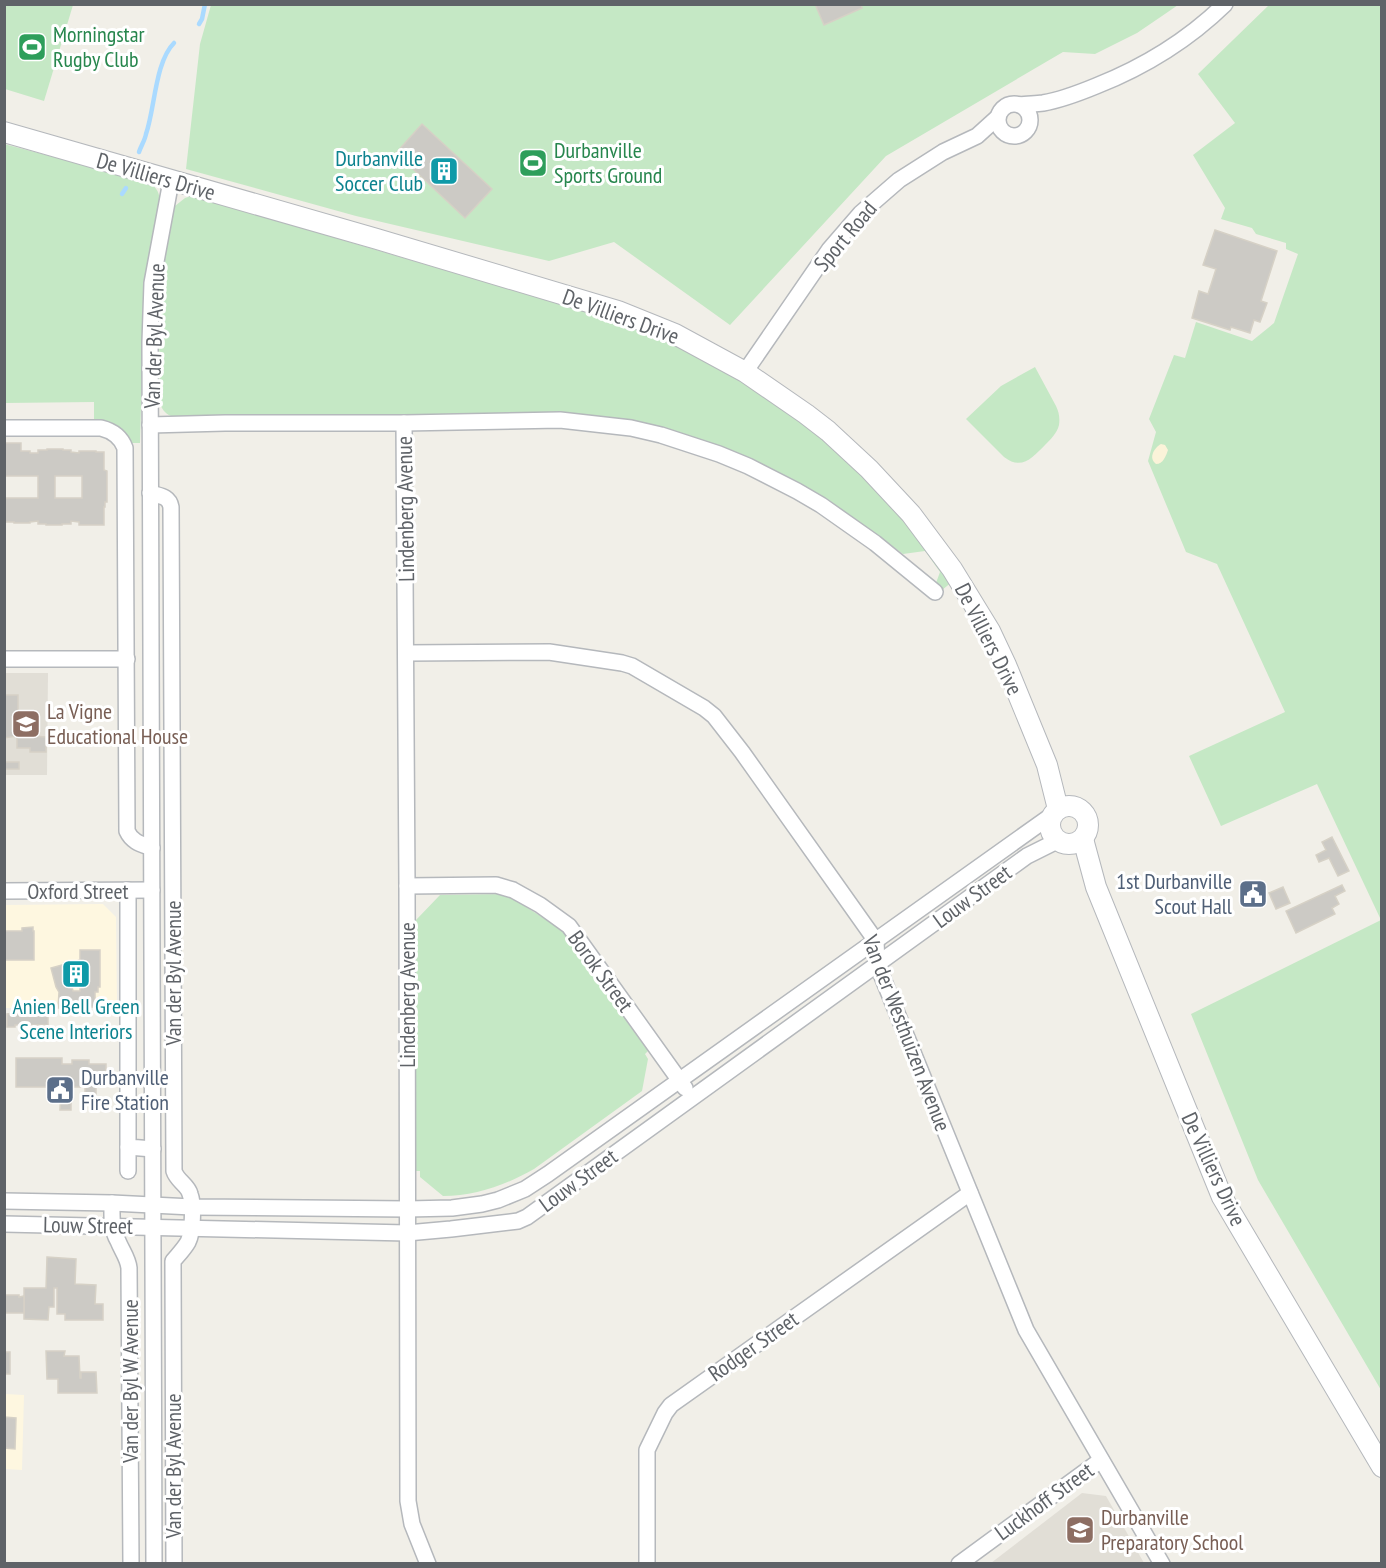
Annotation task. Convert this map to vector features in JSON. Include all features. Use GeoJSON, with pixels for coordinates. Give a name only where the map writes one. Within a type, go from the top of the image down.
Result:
{"type":"FeatureCollection","features":[{"type":"Feature","properties":{"kind":"street"},"geometry":{"type":"LineString","coordinates":[[1020,105],[1030,114],[1031,122],[1028,130],[1021,135],[1007,134],[1002,130],[998,117],[1006,106],[1044,103],[1075,95],[1122,76],[1189,35],[1226,4]]}},
{"type":"Feature","properties":{"kind":"street"},"geometry":{"type":"LineString","coordinates":[[1031,122],[1075,95]]}},
{"type":"Feature","properties":{"kind":"street","name":"Sport Road"},"geometry":{"type":"LineString","coordinates":[[745,372],[829,250],[861,213],[899,180],[943,152],[977,136],[998,117]]}},
{"type":"Feature","properties":{"kind":"street","name":"De Villiers Drive"},"geometry":{"type":"LineString","coordinates":[[4,132],[377,239],[618,312],[675,334],[745,372],[806,414],[848,449],[889,490],[931,540],[965,588],[990,631],[1015,684],[1047,765],[1060,810]]}},
{"type":"Feature","properties":{"kind":"street","name":"Sport Road"},"geometry":{"type":"LineString","coordinates":[[977,136],[1007,134]]}},
{"type":"Feature","properties":{"kind":"street","name":"Van der Byl Avenue"},"geometry":{"type":"LineString","coordinates":[[154,1563],[150,342],[152,283],[171,181]]}},
{"type":"Feature","properties":{"kind":"street","name":"De Villiers Drive"},"geometry":{"type":"LineString","coordinates":[[150,425],[560,420],[631,428],[690,444],[781,482],[875,543],[935,592]]}},
{"type":"Feature","properties":{"kind":"street","name":"Lindenberg Avenue"},"geometry":{"type":"LineString","coordinates":[[404,423],[408,1501],[412,1524],[428,1563]]}},
{"type":"Feature","properties":{"kind":"street"},"geometry":{"type":"LineString","coordinates":[[4,428],[101,428],[112,431],[123,443],[126,454],[127,831],[129,837],[134,841],[152,848]]}},
{"type":"Feature","properties":{"kind":"street","name":"Van der Byl Avenue"},"geometry":{"type":"LineString","coordinates":[[150,493],[166,498],[171,507],[174,1172],[190,1193],[192,1207],[192,1227],[188,1241],[173,1265],[174,1563]]}},
{"type":"Feature","properties":{"kind":"street","name":"Van der Westhuizen Avenue"},"geometry":{"type":"LineString","coordinates":[[406,653],[549,652],[622,663],[632,666],[714,716],[876,941],[877,964],[1026,1330],[1162,1563]]}},
{"type":"Feature","properties":{"kind":"street"},"geometry":{"type":"LineString","coordinates":[[4,659],[127,659]]}},
{"type":"Feature","properties":{"kind":"street"},"geometry":{"type":"LineString","coordinates":[[1060,810],[1081,810],[1088,821],[1088,827],[1069,842],[1052,836],[1049,829],[1050,822],[1060,810]]}},
{"type":"Feature","properties":{"kind":"street","name":"Louw Street"},"geometry":{"type":"LineString","coordinates":[[4,1201],[192,1207],[407,1209],[482,1204],[512,1195],[537,1182],[1060,810]]}},
{"type":"Feature","properties":{"kind":"street","name":"De Villiers Drive"},"geometry":{"type":"LineString","coordinates":[[1069,842],[1096,887],[1222,1197],[1382,1467]]}},
{"type":"Feature","properties":{"kind":"street","name":"Louw Street"},"geometry":{"type":"LineString","coordinates":[[4,1224],[407,1233],[523,1219],[1027,856],[1069,842]]}},
{"type":"Feature","properties":{"kind":"street","name":"Borok Street"},"geometry":{"type":"LineString","coordinates":[[407,886],[496,885],[513,890],[569,926],[692,1098]]}},
{"type":"Feature","properties":{"kind":"street"},"geometry":{"type":"LineString","coordinates":[[128,890],[128,1171]]}},
{"type":"Feature","properties":{"kind":"street","name":"Oxford Street"},"geometry":{"type":"LineString","coordinates":[[4,891],[152,890]]}},
{"type":"Feature","properties":{"kind":"street"},"geometry":{"type":"LineString","coordinates":[[128,1147],[153,1149]]}},
{"type":"Feature","properties":{"kind":"street","name":"Rodger Street"},"geometry":{"type":"LineString","coordinates":[[647,1563],[647,1450],[671,1405],[970,1192]]}},
{"type":"Feature","properties":{"kind":"street","name":"Van der Byl W Avenue"},"geometry":{"type":"LineString","coordinates":[[112,1203],[112,1226],[129,1268],[131,1563]]}},
{"type":"Feature","properties":{"kind":"street","name":"Luckhoff Street"},"geometry":{"type":"LineString","coordinates":[[959,1563],[1101,1460]]}},
{"type":"Feature","properties":{"kind":"shaded area","name":"La Vigne Educational House"},"geometry":{"type":"Polygon","coordinates":[[[5,673],[48,673],[47,775],[5,775],[5,673]]]}},
{"type":"Feature","properties":{"kind":"shaded area"},"geometry":{"type":"Polygon","coordinates":[[[103,904],[116,917],[117,1008],[5,1008],[4,905],[103,904]]]}},
{"type":"Feature","properties":{"kind":"shaded area"},"geometry":{"type":"Polygon","coordinates":[[[5,1394],[24,1395],[22,1470],[5,1469],[5,1394]]]}},
{"type":"Feature","properties":{"kind":"shaded area","name":"Durbanville Preparatory School"},"geometry":{"type":"Polygon","coordinates":[[[1082,1493],[1106,1496],[1144,1563],[991,1563],[1082,1493]]]}},
{"type":"Feature","properties":{"kind":"green space","name":"Morningstar Rugby Club"},"geometry":{"type":"Polygon","coordinates":[[[4,5],[73,5],[44,101],[5,89],[4,5]]]}},
{"type":"Feature","properties":{"kind":"green space","name":"Durbanville Sports Ground"},"geometry":{"type":"Polygon","coordinates":[[[211,5],[1178,5],[1137,33],[1095,54],[1063,52],[886,156],[730,325],[614,242],[549,261],[356,216],[186,169],[200,44],[211,5]]]}},
{"type":"Feature","properties":{"kind":"green space"},"geometry":{"type":"Polygon","coordinates":[[[1269,5],[1381,5],[1381,920],[1317,784],[1221,826],[1189,756],[1285,712],[1217,564],[1186,552],[1148,461],[1156,432],[1149,419],[1174,355],[1185,358],[1196,322],[1252,341],[1274,323],[1298,254],[1286,249],[1286,243],[1256,234],[1252,228],[1221,219],[1225,208],[1193,155],[1235,123],[1198,74],[1269,5]]]}},
{"type":"Feature","properties":{"kind":"green space"},"geometry":{"type":"Polygon","coordinates":[[[4,144],[146,181],[158,191],[160,200],[144,292],[140,443],[131,443],[120,429],[111,424],[94,420],[94,402],[5,403],[4,144]]]}},
{"type":"Feature","properties":{"kind":"green space"},"geometry":{"type":"Polygon","coordinates":[[[191,196],[607,318],[700,355],[784,406],[840,451],[902,515],[952,582],[942,590],[936,583],[940,572],[925,551],[903,554],[847,514],[767,467],[737,453],[668,430],[171,416],[162,409],[160,404],[159,335],[164,261],[175,206],[191,196]]]}},
{"type":"Feature","properties":{"kind":"green space"},"geometry":{"type":"Polygon","coordinates":[[[1035,367],[1057,408],[1059,425],[1054,436],[1036,454],[1027,461],[1016,463],[1004,457],[966,419],[1001,386],[1035,367]]]}},
{"type":"Feature","properties":{"kind":"green space"},"geometry":{"type":"Polygon","coordinates":[[[506,894],[562,930],[648,1051],[645,1054],[648,1059],[642,1091],[523,1175],[478,1192],[443,1196],[420,1177],[420,1171],[416,1171],[416,920],[440,895],[506,894]]]}},
{"type":"Feature","properties":{"kind":"green space"},"geometry":{"type":"Polygon","coordinates":[[[1381,920],[1381,1390],[1258,1180],[1191,1014],[1381,920]]]}},
{"type":"Feature","properties":{"kind":"sand"},"geometry":{"type":"Polygon","coordinates":[[[1161,444],[1165,445],[1168,450],[1162,461],[1156,464],[1152,459],[1153,453],[1161,444]]]}},
{"type":"Feature","properties":{"kind":"building"},"geometry":{"type":"Polygon","coordinates":[[[815,4],[861,4],[862,8],[824,25],[815,4]]]}},
{"type":"Feature","properties":{"kind":"building","name":"Durbanville Soccer Club"},"geometry":{"type":"Polygon","coordinates":[[[422,124],[492,189],[465,218],[396,153],[422,124]]]}},
{"type":"Feature","properties":{"kind":"building"},"geometry":{"type":"Polygon","coordinates":[[[1215,230],[1277,251],[1261,301],[1267,303],[1260,322],[1254,320],[1250,333],[1231,327],[1230,330],[1192,318],[1199,291],[1208,294],[1216,269],[1203,265],[1215,230]]]}},
{"type":"Feature","properties":{"kind":"building"},"geometry":{"type":"Polygon","coordinates":[[[4,443],[21,443],[21,451],[30,451],[30,453],[38,453],[38,450],[47,449],[71,450],[71,452],[79,453],[79,451],[104,452],[104,470],[107,471],[107,502],[104,507],[104,525],[79,525],[79,522],[71,521],[71,524],[62,525],[38,524],[38,521],[4,523],[4,498],[38,498],[38,476],[4,476],[4,443]],[[55,476],[55,498],[82,498],[82,476],[55,476]]]}},
{"type":"Feature","properties":{"kind":"building"},"geometry":{"type":"Polygon","coordinates":[[[4,695],[18,695],[18,725],[31,725],[31,736],[46,737],[46,752],[30,752],[30,748],[17,748],[17,736],[4,738],[4,695]]]}},
{"type":"Feature","properties":{"kind":"building"},"geometry":{"type":"Polygon","coordinates":[[[4,762],[19,762],[19,769],[4,769],[4,762]]]}},
{"type":"Feature","properties":{"kind":"building"},"geometry":{"type":"Polygon","coordinates":[[[1332,837],[1349,871],[1338,876],[1329,858],[1319,862],[1316,855],[1326,850],[1322,842],[1332,837]]]}},
{"type":"Feature","properties":{"kind":"building"},"geometry":{"type":"Polygon","coordinates":[[[1342,885],[1345,891],[1335,896],[1339,904],[1332,908],[1335,914],[1296,933],[1286,911],[1342,885]]]}},
{"type":"Feature","properties":{"kind":"building"},"geometry":{"type":"Polygon","coordinates":[[[1283,887],[1290,903],[1276,909],[1269,893],[1283,887]]]}},
{"type":"Feature","properties":{"kind":"building"},"geometry":{"type":"Polygon","coordinates":[[[33,927],[34,960],[4,960],[4,931],[22,931],[22,928],[33,927]]]}},
{"type":"Feature","properties":{"kind":"building","name":"Anien Bell Green Scene Interiors"},"geometry":{"type":"Polygon","coordinates":[[[80,950],[100,950],[100,987],[98,987],[98,992],[95,992],[95,1007],[79,1007],[80,1002],[71,1002],[71,1008],[58,1008],[59,992],[51,968],[80,960],[80,950]],[[80,980],[71,983],[73,991],[80,991],[80,980]]]}},
{"type":"Feature","properties":{"kind":"building"},"geometry":{"type":"Polygon","coordinates":[[[7,1014],[48,1014],[48,1025],[7,1027],[7,1014]]]}},
{"type":"Feature","properties":{"kind":"building"},"geometry":{"type":"Polygon","coordinates":[[[16,1058],[62,1058],[62,1064],[72,1064],[72,1060],[89,1060],[89,1064],[106,1064],[106,1087],[96,1087],[96,1094],[85,1094],[85,1087],[71,1087],[71,1110],[60,1110],[61,1087],[16,1087],[16,1058]]]}},
{"type":"Feature","properties":{"kind":"building"},"geometry":{"type":"Polygon","coordinates":[[[47,1257],[76,1259],[75,1284],[96,1285],[95,1304],[103,1304],[103,1320],[65,1320],[65,1314],[57,1314],[57,1288],[54,1288],[54,1307],[49,1307],[48,1320],[24,1319],[24,1288],[46,1288],[47,1257]]]}},
{"type":"Feature","properties":{"kind":"building"},"geometry":{"type":"Polygon","coordinates":[[[4,1295],[24,1296],[24,1313],[4,1313],[4,1295]]]}},
{"type":"Feature","properties":{"kind":"building"},"geometry":{"type":"Polygon","coordinates":[[[46,1351],[65,1351],[64,1356],[79,1356],[80,1378],[81,1372],[96,1372],[97,1393],[58,1393],[58,1379],[47,1379],[46,1351]]]}},
{"type":"Feature","properties":{"kind":"building"},"geometry":{"type":"Polygon","coordinates":[[[4,1352],[10,1352],[10,1374],[4,1374],[4,1352]]]}},
{"type":"Feature","properties":{"kind":"building"},"geometry":{"type":"Polygon","coordinates":[[[4,1417],[16,1418],[15,1449],[4,1448],[4,1417]]]}},
{"type":"Feature","properties":{"kind":"waterway"},"geometry":{"type":"LineString","coordinates":[[199,24],[205,4]]}},
{"type":"Feature","properties":{"kind":"waterway"},"geometry":{"type":"LineString","coordinates":[[139,152],[149,123],[159,73],[174,43]]}},
{"type":"Feature","properties":{"kind":"waterway"},"geometry":{"type":"LineString","coordinates":[[122,194],[126,188]]}},
{"type":"Feature","properties":{"kind":"place","name":"Morningstar Rugby Club"},"geometry":{"type":"Point","coordinates":[32,47]}},
{"type":"Feature","properties":{"kind":"place","name":"Durbanville Sports Ground"},"geometry":{"type":"Point","coordinates":[533,163]}},
{"type":"Feature","properties":{"kind":"place","name":"Durbanville Soccer Club"},"geometry":{"type":"Point","coordinates":[444,171]}},
{"type":"Feature","properties":{"kind":"place","name":"La Vigne Educational House"},"geometry":{"type":"Point","coordinates":[26,724]}},
{"type":"Feature","properties":{"kind":"place","name":"1st Durbanville Scout Hall"},"geometry":{"type":"Point","coordinates":[1253,894]}},
{"type":"Feature","properties":{"kind":"place","name":"Anien Bell Green Scene Interiors"},"geometry":{"type":"Point","coordinates":[76,974]}},
{"type":"Feature","properties":{"kind":"place","name":"Durbanville Fire Station"},"geometry":{"type":"Point","coordinates":[60,1090]}},
{"type":"Feature","properties":{"kind":"place","name":"Durbanville Preparatory School"},"geometry":{"type":"Point","coordinates":[1080,1530]}}]}
